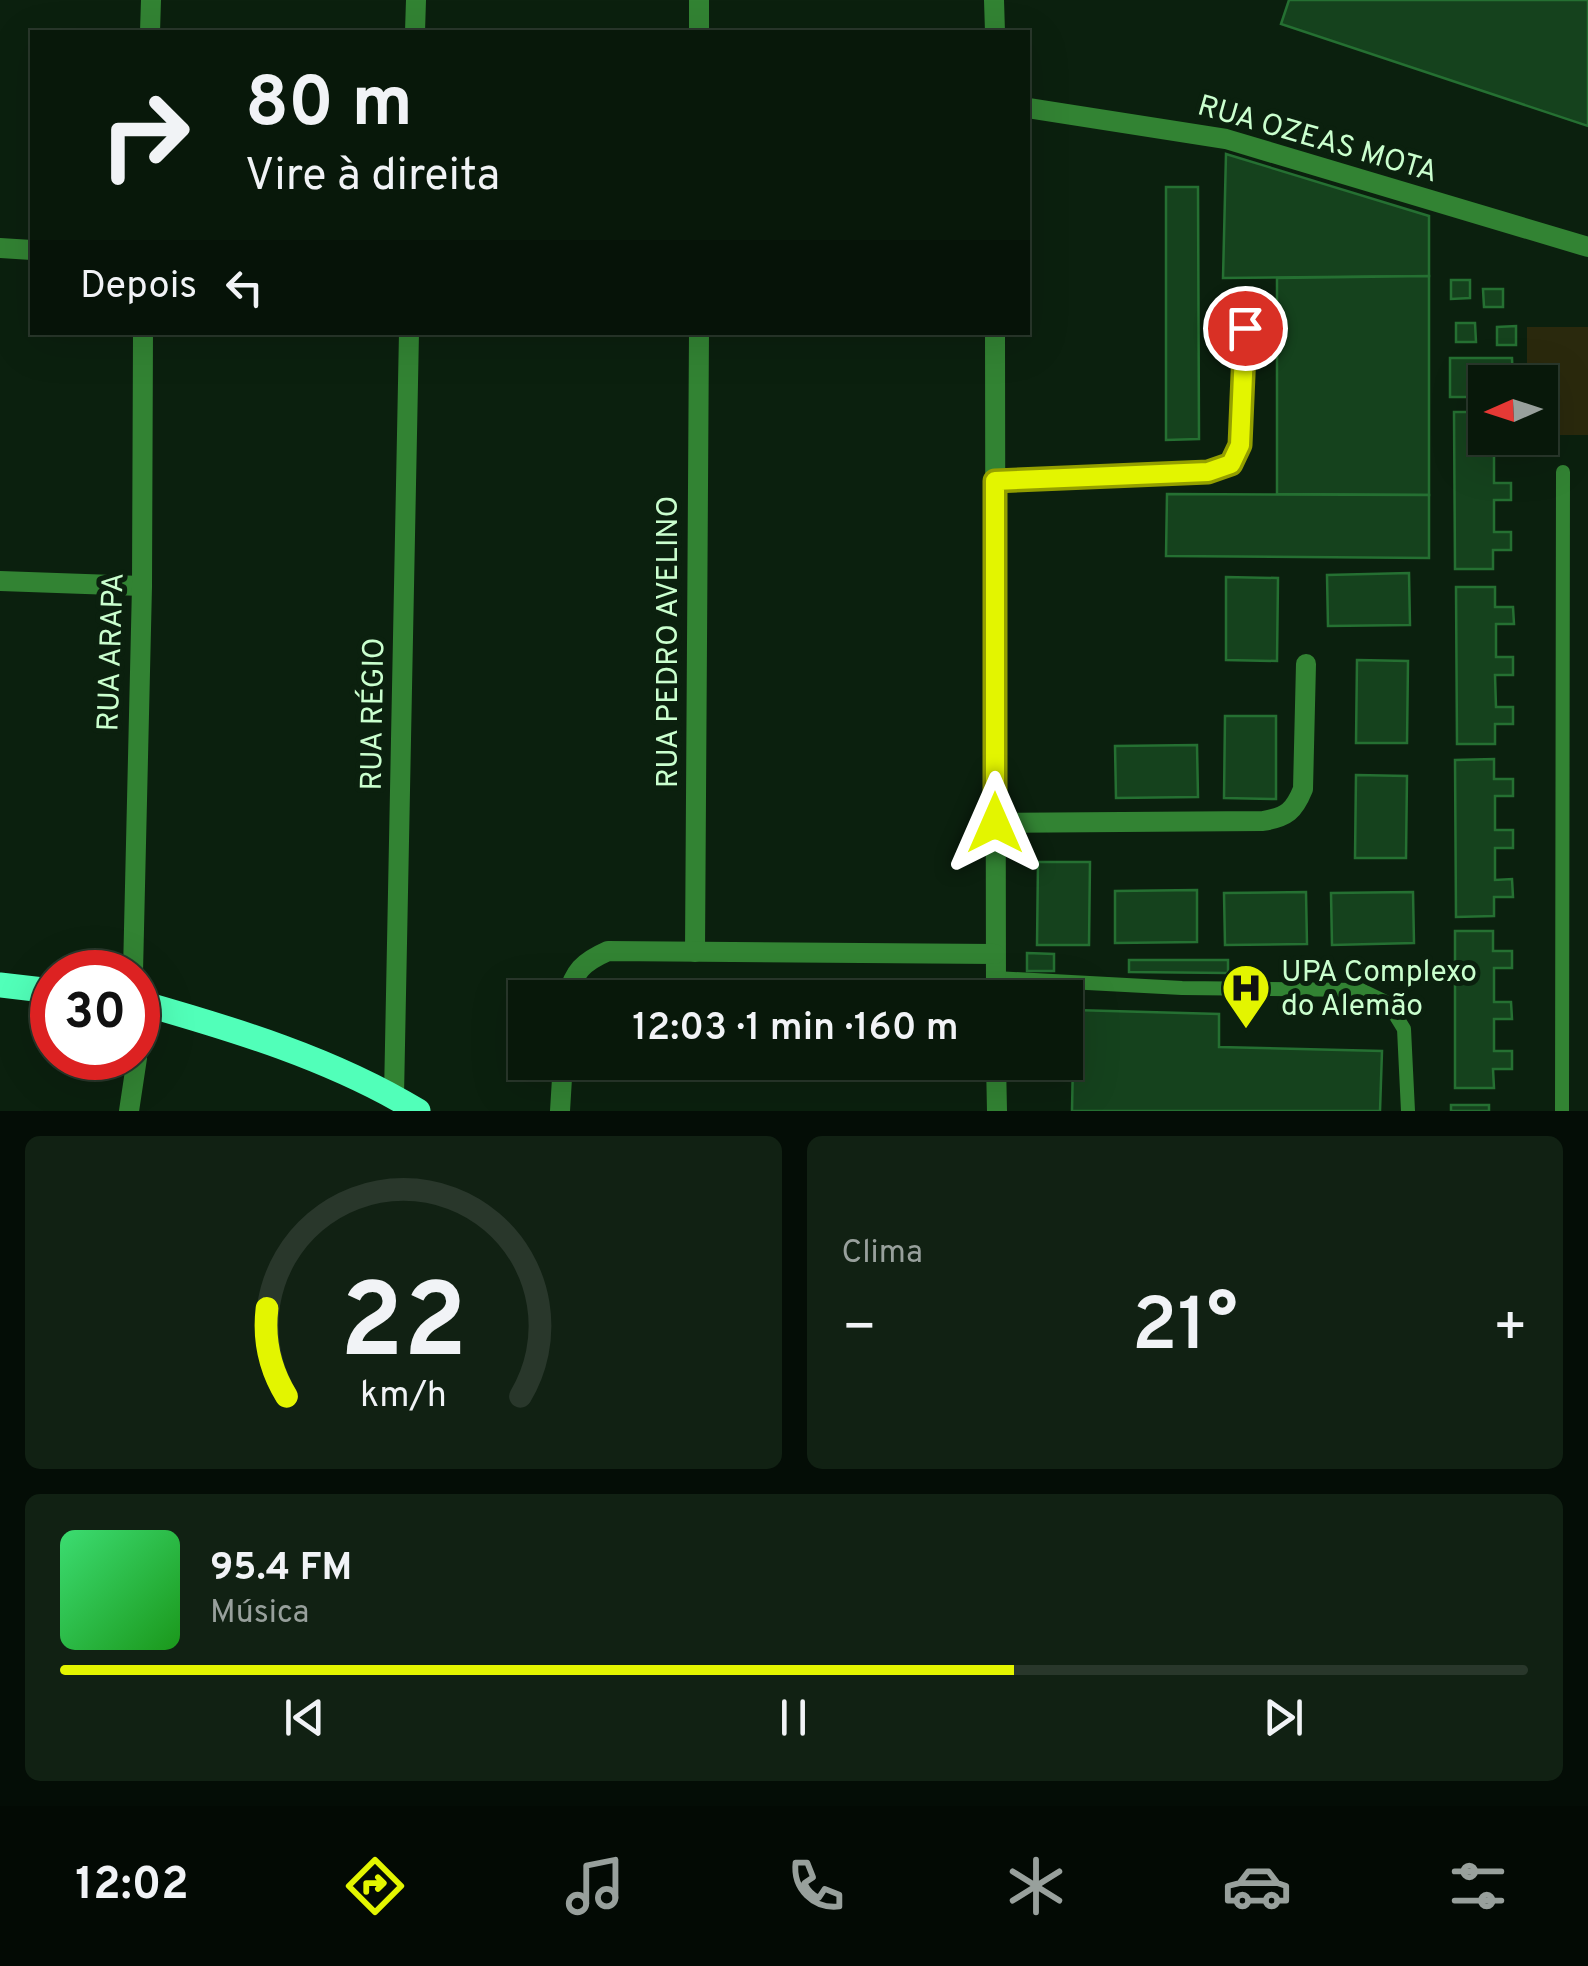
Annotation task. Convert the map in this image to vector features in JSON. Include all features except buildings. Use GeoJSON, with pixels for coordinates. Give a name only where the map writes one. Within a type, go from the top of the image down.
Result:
{"type":"FeatureCollection","features":[{"type":"Feature","properties":{"kind":"main road"},"geometry":{"type":"LineString","coordinates":[[0,985],[30,988]]}},
{"type":"Feature","properties":{"kind":"main road"},"geometry":{"type":"LineString","coordinates":[[160,1009],[248,1035],[394,1096],[418,1111]]}},
{"type":"Feature","properties":{"kind":"street"},"geometry":{"type":"LineString","coordinates":[[150,30],[151,0]]}},
{"type":"Feature","properties":{"kind":"street"},"geometry":{"type":"LineString","coordinates":[[415,30],[416,0]]}},
{"type":"Feature","properties":{"kind":"street"},"geometry":{"type":"LineString","coordinates":[[699,0],[699,30]]}},
{"type":"Feature","properties":{"kind":"street"},"geometry":{"type":"LineString","coordinates":[[994,0],[994,30]]}},
{"type":"Feature","properties":{"kind":"street","name":"RUA OZEAS MOTA"},"geometry":{"type":"LineString","coordinates":[[1030,108],[1226,139],[1588,247]]}},
{"type":"Feature","properties":{"kind":"street"},"geometry":{"type":"LineString","coordinates":[[0,248],[30,250]]}},
{"type":"Feature","properties":{"kind":"street","name":"RUA ARAPA"},"geometry":{"type":"LineString","coordinates":[[134,950],[143,335]]}},
{"type":"Feature","properties":{"kind":"street","name":"RUA RÉGIO"},"geometry":{"type":"LineString","coordinates":[[394,1096],[409,335]]}},
{"type":"Feature","properties":{"kind":"street","name":"RUA PEDRO AVELINO"},"geometry":{"type":"LineString","coordinates":[[696,952],[698,335]]}},
{"type":"Feature","properties":{"kind":"street"},"geometry":{"type":"LineString","coordinates":[[995,335],[996,980]]}},
{"type":"Feature","properties":{"kind":"street"},"geometry":{"type":"LineString","coordinates":[[0,581],[142,586]]}},
{"type":"Feature","properties":{"kind":"street"},"geometry":{"type":"LineString","coordinates":[[995,823],[1264,821],[1285,817],[1296,806],[1303,789],[1306,664]]}},
{"type":"Feature","properties":{"kind":"street"},"geometry":{"type":"LineString","coordinates":[[572,980],[574,972],[589,959],[608,951],[995,954]]}},
{"type":"Feature","properties":{"kind":"street"},"geometry":{"type":"LineString","coordinates":[[129,1111],[133,1080]]}},
{"type":"Feature","properties":{"kind":"street"},"geometry":{"type":"LineString","coordinates":[[560,1111],[562,1080]]}},
{"type":"Feature","properties":{"kind":"street"},"geometry":{"type":"LineString","coordinates":[[996,1080],[997,1111]]}},
{"type":"Feature","properties":{"kind":"lane"},"geometry":{"type":"LineString","coordinates":[[995,481],[1208,472],[1231,464],[1240,445],[1245,328]]}},
{"type":"Feature","properties":{"kind":"lane"},"geometry":{"type":"LineString","coordinates":[[1562,1111],[1564,472]]}},
{"type":"Feature","properties":{"kind":"lane"},"geometry":{"type":"LineString","coordinates":[[1083,988],[1361,990],[1388,1003],[1404,1029],[1408,1111]]}},
{"type":"Feature","properties":{"kind":"shaded area"},"geometry":{"type":"Polygon","coordinates":[[[1527,327],[1588,327],[1588,435],[1558,435],[1558,365],[1527,365],[1527,327]]]}},
{"type":"Feature","properties":{"kind":"place","name":"UPA Complexo do Alemão"},"geometry":{"type":"Point","coordinates":[1246,1030]}},
{"type":"Feature","properties":{"kind":"route"},"geometry":{"type":"LineString","coordinates":[[995,823],[995,481],[1208,472],[1231,464],[1240,445],[1245,328]]}}]}
